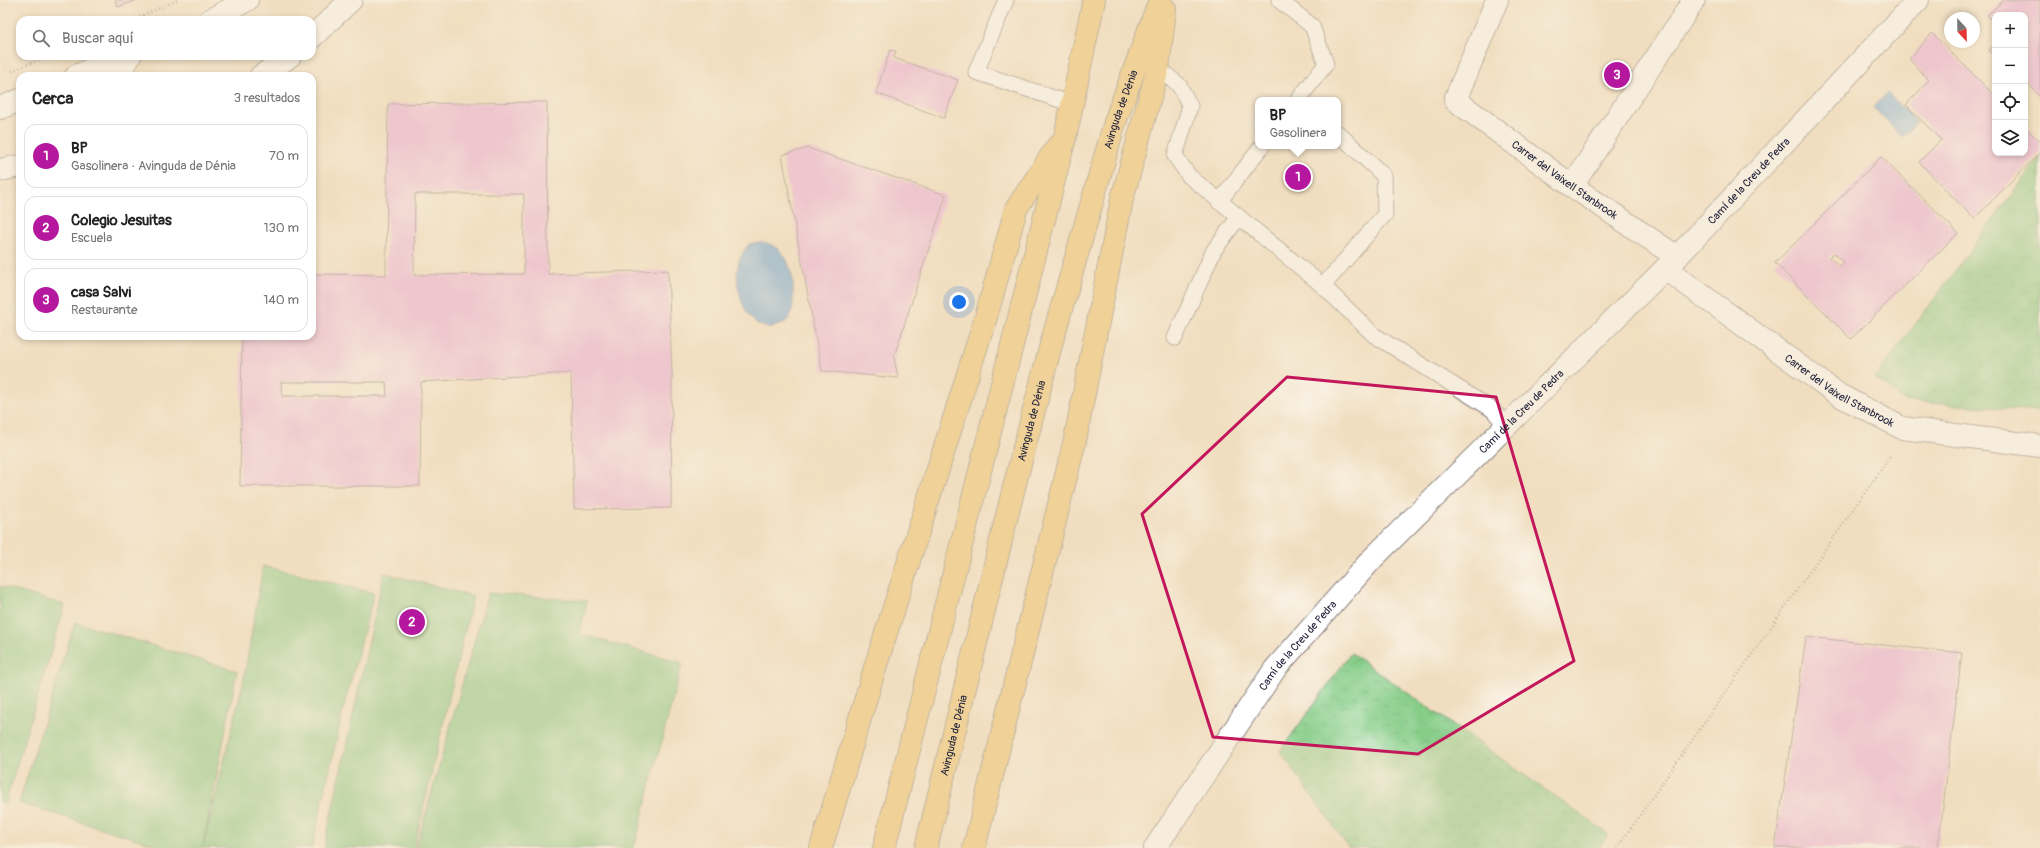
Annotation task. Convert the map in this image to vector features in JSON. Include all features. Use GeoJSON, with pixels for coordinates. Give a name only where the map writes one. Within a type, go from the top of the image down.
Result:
{"type":"FeatureCollection","features":[{"type":"Feature","properties":{"kind":"main road"},"geometry":{"type":"LineString","coordinates":[[884,848],[1066,133],[1094,0]]}},
{"type":"Feature","properties":{"kind":"main road","name":"Avinguda de Dénia"},"geometry":{"type":"LineString","coordinates":[[926,848],[1012,494],[1052,341],[1114,122],[1160,0]]}},
{"type":"Feature","properties":{"kind":"main road","name":"Avinguda de Dénia"},"geometry":{"type":"LineString","coordinates":[[974,848],[1075,440],[1122,199],[1158,68],[1166,0]]}},
{"type":"Feature","properties":{"kind":"main road"},"geometry":{"type":"LineString","coordinates":[[821,848],[877,660],[986,317],[1016,209],[1066,133]]}},
{"type":"Feature","properties":{"kind":"street"},"geometry":{"type":"LineString","coordinates":[[217,16],[247,0]]}},
{"type":"Feature","properties":{"kind":"street"},"geometry":{"type":"LineString","coordinates":[[316,33],[351,0]]}},
{"type":"Feature","properties":{"kind":"street","name":"Carrer del Vaixell Stanbrook"},"geometry":{"type":"LineString","coordinates":[[1497,0],[1455,100],[1572,186],[1840,394],[1902,428],[2040,446]]}},
{"type":"Feature","properties":{"kind":"street"},"geometry":{"type":"LineString","coordinates":[[1572,186],[1694,0]]}},
{"type":"Feature","properties":{"kind":"street","name":"Camí de la Creu de Pedra"},"geometry":{"type":"LineString","coordinates":[[1155,848],[1275,669],[1372,559],[1671,263],[1918,0]]}},
{"type":"Feature","properties":{"kind":"street"},"geometry":{"type":"LineString","coordinates":[[85,72],[113,60]]}},
{"type":"Feature","properties":{"kind":"street"},"geometry":{"type":"LineString","coordinates":[[121,72],[128,60]]}},
{"type":"Feature","properties":{"kind":"street"},"geometry":{"type":"LineString","coordinates":[[267,72],[284,60]]}},
{"type":"Feature","properties":{"kind":"street"},"geometry":{"type":"LineString","coordinates":[[0,108],[16,102]]}},
{"type":"Feature","properties":{"kind":"street"},"geometry":{"type":"LineString","coordinates":[[0,170],[16,167]]}},
{"type":"Feature","properties":{"kind":"lane"},"geometry":{"type":"LineString","coordinates":[[1006,0],[976,72],[1072,104]]}},
{"type":"Feature","properties":{"kind":"lane"},"geometry":{"type":"LineString","coordinates":[[1279,0],[1312,26],[1326,64],[1301,97]]}},
{"type":"Feature","properties":{"kind":"lane"},"geometry":{"type":"LineString","coordinates":[[1158,68],[1179,86],[1190,106],[1175,156],[1189,176],[1323,286],[1374,335],[1493,410],[1506,426]]}},
{"type":"Feature","properties":{"kind":"lane"},"geometry":{"type":"LineString","coordinates":[[1323,286],[1385,214],[1384,176],[1341,136]]}},
{"type":"Feature","properties":{"kind":"lane"},"geometry":{"type":"LineString","coordinates":[[1219,202],[1260,149]]}},
{"type":"Feature","properties":{"kind":"lane"},"geometry":{"type":"LineString","coordinates":[[1175,338],[1214,250],[1239,218]]}},
{"type":"Feature","properties":{"kind":"path"},"geometry":{"type":"LineString","coordinates":[[141,16],[178,0]]}},
{"type":"Feature","properties":{"kind":"path"},"geometry":{"type":"LineString","coordinates":[[7,73],[38,60]]}},
{"type":"Feature","properties":{"kind":"path"},"geometry":{"type":"LineString","coordinates":[[1617,848],[1894,451]]}},
{"type":"Feature","properties":{"kind":"highlighted area"},"geometry":{"type":"Polygon","coordinates":[[[1287,377],[1496,397],[1574,661],[1418,754],[1213,737],[1142,514],[1287,377]]]}},
{"type":"Feature","properties":{"kind":"green space"},"geometry":{"type":"Polygon","coordinates":[[[2040,157],[2040,411],[1904,401],[1875,378],[2040,157]]]}},
{"type":"Feature","properties":{"kind":"green space"},"geometry":{"type":"Polygon","coordinates":[[[263,566],[374,593],[344,706],[312,848],[166,848],[19,803],[75,622],[237,671],[203,846],[243,684],[263,566]]]}},
{"type":"Feature","properties":{"kind":"green space"},"geometry":{"type":"Polygon","coordinates":[[[384,573],[473,596],[414,848],[324,848],[384,573]]]}},
{"type":"Feature","properties":{"kind":"green space"},"geometry":{"type":"Polygon","coordinates":[[[0,586],[65,605],[5,804],[0,802],[0,586]]]}},
{"type":"Feature","properties":{"kind":"green space"},"geometry":{"type":"Polygon","coordinates":[[[488,593],[587,601],[580,634],[682,663],[634,848],[416,848],[488,593]]]}},
{"type":"Feature","properties":{"kind":"green space"},"geometry":{"type":"Polygon","coordinates":[[[1351,653],[1608,834],[1599,848],[1349,848],[1280,751],[1351,653]]]}},
{"type":"Feature","properties":{"kind":"water"},"geometry":{"type":"Polygon","coordinates":[[[1887,93],[1917,122],[1902,137],[1873,107],[1887,93]]]}},
{"type":"Feature","properties":{"kind":"water"},"geometry":{"type":"Polygon","coordinates":[[[761,242],[770,244],[783,254],[790,268],[792,277],[793,303],[790,316],[784,323],[771,327],[765,327],[758,324],[749,315],[742,302],[737,281],[741,256],[749,244],[761,242]]]}},
{"type":"Feature","properties":{"kind":"building"},"geometry":{"type":"Polygon","coordinates":[[[115,0],[137,0],[118,7],[115,0]]]}},
{"type":"Feature","properties":{"kind":"building"},"geometry":{"type":"Polygon","coordinates":[[[2004,0],[2040,0],[2040,97],[2028,83],[2028,12],[1992,12],[1992,21],[1987,15],[2004,0]]]}},
{"type":"Feature","properties":{"kind":"building"},"geometry":{"type":"Polygon","coordinates":[[[1932,33],[1944,45],[1944,48],[1947,48],[1992,93],[1992,156],[2028,156],[2028,130],[2040,142],[2040,152],[1974,219],[1919,162],[1941,140],[1906,105],[1929,80],[1909,59],[1932,33]]]}},
{"type":"Feature","properties":{"kind":"building"},"geometry":{"type":"Polygon","coordinates":[[[890,50],[896,51],[894,58],[958,80],[944,118],[876,93],[890,50]]]}},
{"type":"Feature","properties":{"kind":"building"},"geometry":{"type":"Polygon","coordinates":[[[547,102],[548,274],[668,270],[672,374],[671,508],[574,509],[571,373],[421,382],[420,486],[240,486],[242,340],[316,340],[316,274],[386,275],[388,104],[547,102]],[[415,194],[414,275],[524,274],[524,194],[415,194]],[[281,382],[282,396],[387,396],[386,382],[281,382]]]}},
{"type":"Feature","properties":{"kind":"building"},"geometry":{"type":"Polygon","coordinates":[[[808,148],[946,195],[894,357],[898,378],[822,371],[782,155],[808,148]]]}},
{"type":"Feature","properties":{"kind":"building"},"geometry":{"type":"Polygon","coordinates":[[[1881,157],[1958,233],[1851,339],[1775,263],[1881,157]],[[1834,253],[1829,257],[1839,266],[1843,262],[1834,253]]]}},
{"type":"Feature","properties":{"kind":"building"},"geometry":{"type":"Polygon","coordinates":[[[1806,637],[1962,653],[1938,848],[1775,848],[1806,637]]]}},
{"type":"Feature","properties":{"kind":"place","name":"casa Salvi"},"geometry":{"type":"Point","coordinates":[1617,75]}},
{"type":"Feature","properties":{"kind":"place","name":"BP"},"geometry":{"type":"Point","coordinates":[1298,177]}},
{"type":"Feature","properties":{"kind":"place","name":"Colegio Jesuitas"},"geometry":{"type":"Point","coordinates":[412,622]}}]}
